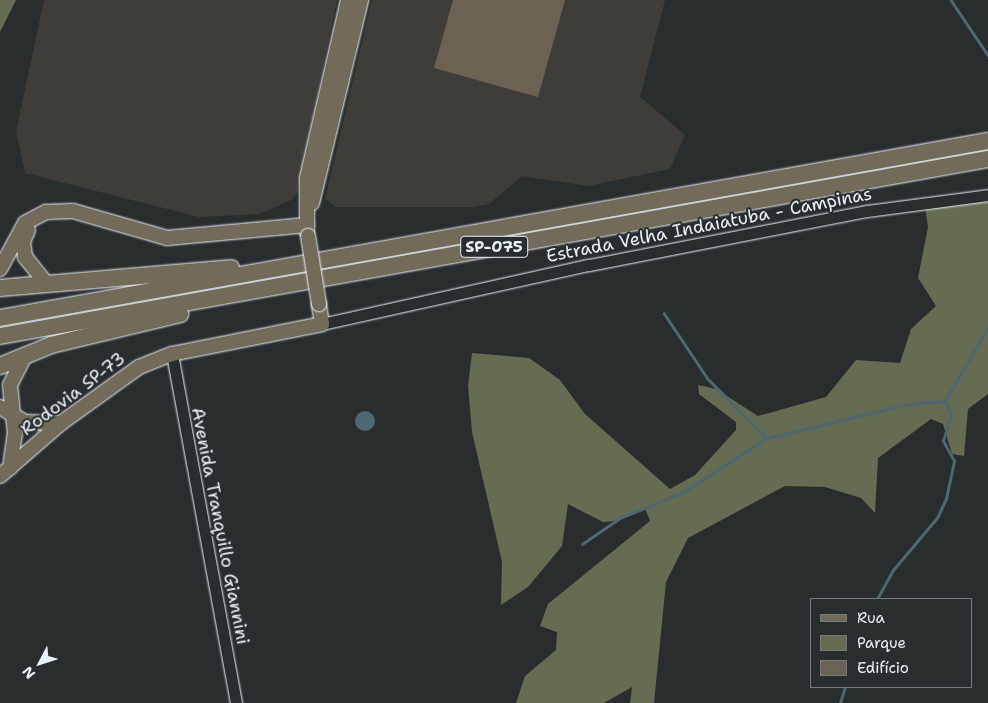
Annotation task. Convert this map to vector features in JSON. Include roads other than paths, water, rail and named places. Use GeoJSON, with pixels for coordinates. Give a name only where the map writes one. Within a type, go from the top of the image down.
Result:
{"type":"FeatureCollection","features":[{"type":"Feature","properties":{"kind":"highway","name":"SP-075"},"geometry":{"type":"LineString","coordinates":[[0,318],[256,270],[988,141]]}},
{"type":"Feature","properties":{"kind":"highway","name":"SP-075"},"geometry":{"type":"LineString","coordinates":[[0,336],[988,158]]}},
{"type":"Feature","properties":{"kind":"highway"},"geometry":{"type":"LineString","coordinates":[[0,288],[46,283],[77,284],[216,267],[256,270]]}},
{"type":"Feature","properties":{"kind":"highway"},"geometry":{"type":"LineString","coordinates":[[0,366],[24,358],[51,345],[261,289]]}},
{"type":"Feature","properties":{"kind":"main road"},"geometry":{"type":"LineString","coordinates":[[322,324],[307,230],[307,178],[348,0]]}},
{"type":"Feature","properties":{"kind":"main road"},"geometry":{"type":"LineString","coordinates":[[307,230],[361,0]]}},
{"type":"Feature","properties":{"kind":"main road"},"geometry":{"type":"LineString","coordinates":[[0,269],[25,223],[46,212],[73,211],[167,238],[307,230]]}},
{"type":"Feature","properties":{"kind":"main road"},"geometry":{"type":"LineString","coordinates":[[46,212],[31,225],[23,242],[30,268],[46,283]]}},
{"type":"Feature","properties":{"kind":"main road","name":"Rodovia SP-73"},"geometry":{"type":"LineString","coordinates":[[5,472],[61,423],[132,371],[172,354],[322,324]]}},
{"type":"Feature","properties":{"kind":"main road"},"geometry":{"type":"LineString","coordinates":[[5,472],[15,418],[10,385],[24,358]]}},
{"type":"Feature","properties":{"kind":"main road"},"geometry":{"type":"LineString","coordinates":[[0,407],[15,418],[35,424],[61,423]]}},
{"type":"Feature","properties":{"kind":"street","name":"Estrada Velha Indaiatuba - Campinas"},"geometry":{"type":"LineString","coordinates":[[322,324],[589,265],[866,212],[988,195]]}},
{"type":"Feature","properties":{"kind":"street","name":"Avenida Tranquillo Giannini"},"geometry":{"type":"LineString","coordinates":[[172,354],[236,703]]}},
{"type":"Feature","properties":{"kind":"water"},"geometry":{"type":"Polygon","coordinates":[[[365,411],[372,414],[375,421],[372,428],[365,431],[358,428],[355,421],[358,414],[365,411]]]}},
{"type":"Feature","properties":{"kind":"waterway"},"geometry":{"type":"LineString","coordinates":[[951,0],[988,55]]}},
{"type":"Feature","properties":{"kind":"waterway"},"geometry":{"type":"LineString","coordinates":[[664,313],[708,379],[767,438]]}},
{"type":"Feature","properties":{"kind":"waterway"},"geometry":{"type":"LineString","coordinates":[[878,598],[893,570],[937,518],[946,499],[954,461],[943,441],[951,414],[945,401],[988,327]]}},
{"type":"Feature","properties":{"kind":"waterway"},"geometry":{"type":"LineString","coordinates":[[582,544],[620,518],[682,493],[767,438],[910,404],[945,401]]}},
{"type":"Feature","properties":{"kind":"waterway"},"geometry":{"type":"LineString","coordinates":[[840,703],[845,688]]}}]}
